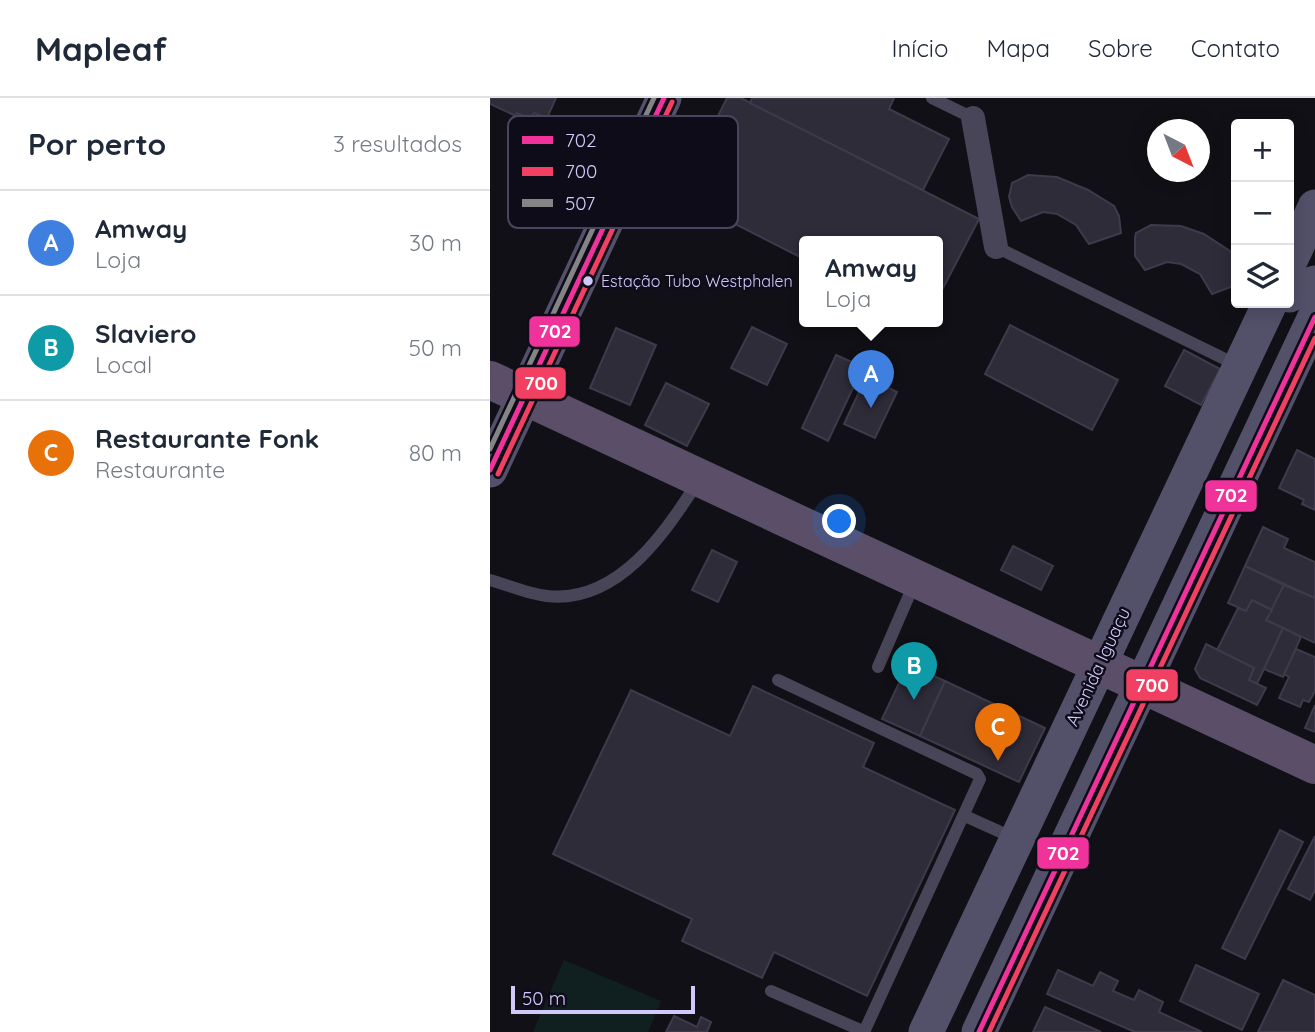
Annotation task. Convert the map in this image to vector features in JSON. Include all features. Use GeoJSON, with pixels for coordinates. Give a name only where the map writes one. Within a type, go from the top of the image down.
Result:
{"type":"FeatureCollection","features":[{"type":"Feature","properties":{"kind":"main road"},"geometry":{"type":"LineString","coordinates":[[656,116],[664,98]]}},
{"type":"Feature","properties":{"kind":"main road"},"geometry":{"type":"LineString","coordinates":[[1294,252],[1315,207]]}},
{"type":"Feature","properties":{"kind":"main road"},"geometry":{"type":"LineString","coordinates":[[490,470],[603,228]]}},
{"type":"Feature","properties":{"kind":"main road"},"geometry":{"type":"LineString","coordinates":[[1294,293],[1315,283]]}},
{"type":"Feature","properties":{"kind":"main road","name":"Avenida Iguaçu"},"geometry":{"type":"LineString","coordinates":[[926,1032],[1268,308]]}},
{"type":"Feature","properties":{"kind":"main road"},"geometry":{"type":"LineString","coordinates":[[979,1032],[1142,684],[1310,339]]}},
{"type":"Feature","properties":{"kind":"main road"},"geometry":{"type":"LineString","coordinates":[[490,380],[1315,765]]}},
{"type":"Feature","properties":{"kind":"main road"},"geometry":{"type":"LineString","coordinates":[[1017,839],[1041,900]]}},
{"type":"Feature","properties":{"kind":"street"},"geometry":{"type":"LineString","coordinates":[[973,118],[996,247]]}},
{"type":"Feature","properties":{"kind":"lane"},"geometry":{"type":"LineString","coordinates":[[932,98],[973,118]]}},
{"type":"Feature","properties":{"kind":"lane"},"geometry":{"type":"LineString","coordinates":[[996,247],[1240,367]]}},
{"type":"Feature","properties":{"kind":"lane"},"geometry":{"type":"LineString","coordinates":[[490,580],[548,596],[594,592],[620,576],[675,518],[700,478]]}},
{"type":"Feature","properties":{"kind":"lane"},"geometry":{"type":"LineString","coordinates":[[878,667],[916,579]]}},
{"type":"Feature","properties":{"kind":"lane"},"geometry":{"type":"LineString","coordinates":[[771,990],[864,1032],[980,779],[977,774],[778,680]]}},
{"type":"Feature","properties":{"kind":"lane"},"geometry":{"type":"LineString","coordinates":[[965,816],[1017,839]]}},
{"type":"Feature","properties":{"kind":"shaded area"},"geometry":{"type":"Polygon","coordinates":[[[564,960],[661,1001],[648,1032],[533,1032],[564,960]]]}},
{"type":"Feature","properties":{"kind":"building"},"geometry":{"type":"Polygon","coordinates":[[[490,98],[556,98],[548,116],[534,113],[532,116],[524,116],[517,113],[516,116],[490,104],[490,98]]]}},
{"type":"Feature","properties":{"kind":"building"},"geometry":{"type":"Polygon","coordinates":[[[727,98],[741,98],[979,219],[943,288],[943,236],[799,236],[799,256],[738,225],[738,116],[718,116],[727,98]]]}},
{"type":"Feature","properties":{"kind":"building"},"geometry":{"type":"Polygon","coordinates":[[[752,98],[894,98],[889,109],[949,139],[923,190],[750,103],[752,98]]]}},
{"type":"Feature","properties":{"kind":"building"},"geometry":{"type":"Polygon","coordinates":[[[1028,175],[1057,177],[1088,190],[1114,206],[1119,216],[1121,233],[1089,244],[1076,225],[1057,214],[1043,212],[1021,221],[1009,197],[1012,183],[1028,175]]]}},
{"type":"Feature","properties":{"kind":"building"},"geometry":{"type":"Polygon","coordinates":[[[1151,225],[1181,226],[1204,234],[1231,252],[1231,287],[1212,294],[1200,274],[1181,264],[1167,262],[1145,270],[1135,256],[1136,233],[1151,225]]]}},
{"type":"Feature","properties":{"kind":"building"},"geometry":{"type":"Polygon","coordinates":[[[1010,325],[1118,380],[1092,430],[985,374],[1010,325]]]}},
{"type":"Feature","properties":{"kind":"building"},"geometry":{"type":"Polygon","coordinates":[[[752,327],[787,344],[767,385],[731,368],[752,327]]]}},
{"type":"Feature","properties":{"kind":"building"},"geometry":{"type":"Polygon","coordinates":[[[616,328],[656,345],[630,405],[590,388],[616,328]]]}},
{"type":"Feature","properties":{"kind":"building"},"geometry":{"type":"Polygon","coordinates":[[[1184,350],[1220,369],[1201,405],[1165,386],[1184,350]]]}},
{"type":"Feature","properties":{"kind":"building"},"geometry":{"type":"Polygon","coordinates":[[[836,355],[863,367],[828,441],[802,428],[836,355]]]}},
{"type":"Feature","properties":{"kind":"building"},"geometry":{"type":"Polygon","coordinates":[[[866,377],[897,392],[875,438],[844,424],[866,377]]]}},
{"type":"Feature","properties":{"kind":"building"},"geometry":{"type":"Polygon","coordinates":[[[666,383],[709,404],[687,446],[645,425],[666,383]]]}},
{"type":"Feature","properties":{"kind":"building"},"geometry":{"type":"Polygon","coordinates":[[[1297,450],[1315,459],[1315,510],[1302,504],[1304,500],[1279,488],[1297,450]]]}},
{"type":"Feature","properties":{"kind":"building"},"geometry":{"type":"Polygon","coordinates":[[[1263,527],[1288,539],[1284,548],[1315,562],[1315,598],[1245,566],[1263,527]]]}},
{"type":"Feature","properties":{"kind":"building"},"geometry":{"type":"Polygon","coordinates":[[[1013,546],[1053,566],[1041,590],[1001,570],[1013,546]]]}},
{"type":"Feature","properties":{"kind":"building"},"geometry":{"type":"Polygon","coordinates":[[[712,550],[737,562],[718,602],[692,590],[712,550]]]}},
{"type":"Feature","properties":{"kind":"building"},"geometry":{"type":"Polygon","coordinates":[[[1245,566],[1284,585],[1272,610],[1252,600],[1246,611],[1228,603],[1245,566]]]}},
{"type":"Feature","properties":{"kind":"building"},"geometry":{"type":"Polygon","coordinates":[[[1284,585],[1315,598],[1315,643],[1266,620],[1284,585]]]}},
{"type":"Feature","properties":{"kind":"building"},"geometry":{"type":"Polygon","coordinates":[[[1252,600],[1272,610],[1266,620],[1283,628],[1257,684],[1249,680],[1254,668],[1217,650],[1238,608],[1246,611],[1252,600]]]}},
{"type":"Feature","properties":{"kind":"building"},"geometry":{"type":"Polygon","coordinates":[[[1283,628],[1301,637],[1283,677],[1264,669],[1283,628]]]}},
{"type":"Feature","properties":{"kind":"building"},"geometry":{"type":"Polygon","coordinates":[[[1206,644],[1254,668],[1249,680],[1266,688],[1257,705],[1200,678],[1195,669],[1206,644]]]}},
{"type":"Feature","properties":{"kind":"building"},"geometry":{"type":"Polygon","coordinates":[[[1296,649],[1315,657],[1315,691],[1309,702],[1303,700],[1300,707],[1279,698],[1289,677],[1284,674],[1296,649]]]}},
{"type":"Feature","properties":{"kind":"building"},"geometry":{"type":"Polygon","coordinates":[[[908,664],[945,681],[920,736],[882,719],[908,664]]]}},
{"type":"Feature","properties":{"kind":"building"},"geometry":{"type":"Polygon","coordinates":[[[945,681],[1045,728],[1019,782],[920,736],[945,681]]]}},
{"type":"Feature","properties":{"kind":"building"},"geometry":{"type":"Polygon","coordinates":[[[753,686],[874,743],[863,767],[955,810],[867,996],[774,952],[762,978],[682,941],[692,919],[553,854],[631,690],[730,736],[753,686]]]}},
{"type":"Feature","properties":{"kind":"building"},"geometry":{"type":"Polygon","coordinates":[[[1315,705],[1315,732],[1305,728],[1315,705]]]}},
{"type":"Feature","properties":{"kind":"building"},"geometry":{"type":"Polygon","coordinates":[[[1280,830],[1303,842],[1245,959],[1222,948],[1280,830]]]}},
{"type":"Feature","properties":{"kind":"building"},"geometry":{"type":"Polygon","coordinates":[[[1315,836],[1315,890],[1310,900],[1288,889],[1315,836]]]}},
{"type":"Feature","properties":{"kind":"building"},"geometry":{"type":"Polygon","coordinates":[[[1196,965],[1259,994],[1242,1030],[1180,1001],[1196,965]]]}},
{"type":"Feature","properties":{"kind":"building"},"geometry":{"type":"Polygon","coordinates":[[[1058,970],[1093,986],[1100,972],[1118,981],[1113,991],[1134,1000],[1139,990],[1163,1002],[1159,1012],[1202,1032],[1135,1032],[1047,994],[1058,970]]]}},
{"type":"Feature","properties":{"kind":"building"},"geometry":{"type":"Polygon","coordinates":[[[1283,980],[1315,995],[1315,1032],[1258,1032],[1283,980]]]}},
{"type":"Feature","properties":{"kind":"building"},"geometry":{"type":"Polygon","coordinates":[[[1045,1007],[1101,1032],[1033,1032],[1045,1007]]]}},
{"type":"Feature","properties":{"kind":"building"},"geometry":{"type":"Polygon","coordinates":[[[674,1016],[697,1027],[701,1017],[711,1022],[707,1032],[666,1032],[674,1016]]]}},
{"type":"Feature","properties":{"kind":"transit line","name":"507"},"geometry":{"type":"LineString","coordinates":[[646,116],[654,98]]}},
{"type":"Feature","properties":{"kind":"transit line","name":"702"},"geometry":{"type":"LineString","coordinates":[[656,116],[664,98]]}},
{"type":"Feature","properties":{"kind":"transit line","name":"700"},"geometry":{"type":"LineString","coordinates":[[665,116],[672,102]]}},
{"type":"Feature","properties":{"kind":"transit line","name":"507"},"geometry":{"type":"LineString","coordinates":[[490,449],[593,228]]}},
{"type":"Feature","properties":{"kind":"transit line","name":"702"},"geometry":{"type":"LineString","coordinates":[[490,470],[603,228]]}},
{"type":"Feature","properties":{"kind":"transit line","name":"700"},"geometry":{"type":"LineString","coordinates":[[498,474],[613,228]]}},
{"type":"Feature","properties":{"kind":"transit line","name":"702"},"geometry":{"type":"LineString","coordinates":[[979,1032],[1315,317]]}},
{"type":"Feature","properties":{"kind":"transit line","name":"700"},"geometry":{"type":"LineString","coordinates":[[989,1032],[1315,338]]}},
{"type":"Feature","properties":{"kind":"place","name":"Estação Tubo Westphalen"},"geometry":{"type":"Point","coordinates":[588,281]}},
{"type":"Feature","properties":{"kind":"place","name":"Amway"},"geometry":{"type":"Point","coordinates":[871,408]}},
{"type":"Feature","properties":{"kind":"place","name":"Slaviero"},"geometry":{"type":"Point","coordinates":[914,700]}},
{"type":"Feature","properties":{"kind":"place","name":"Restaurante Fonk"},"geometry":{"type":"Point","coordinates":[998,761]}}]}
